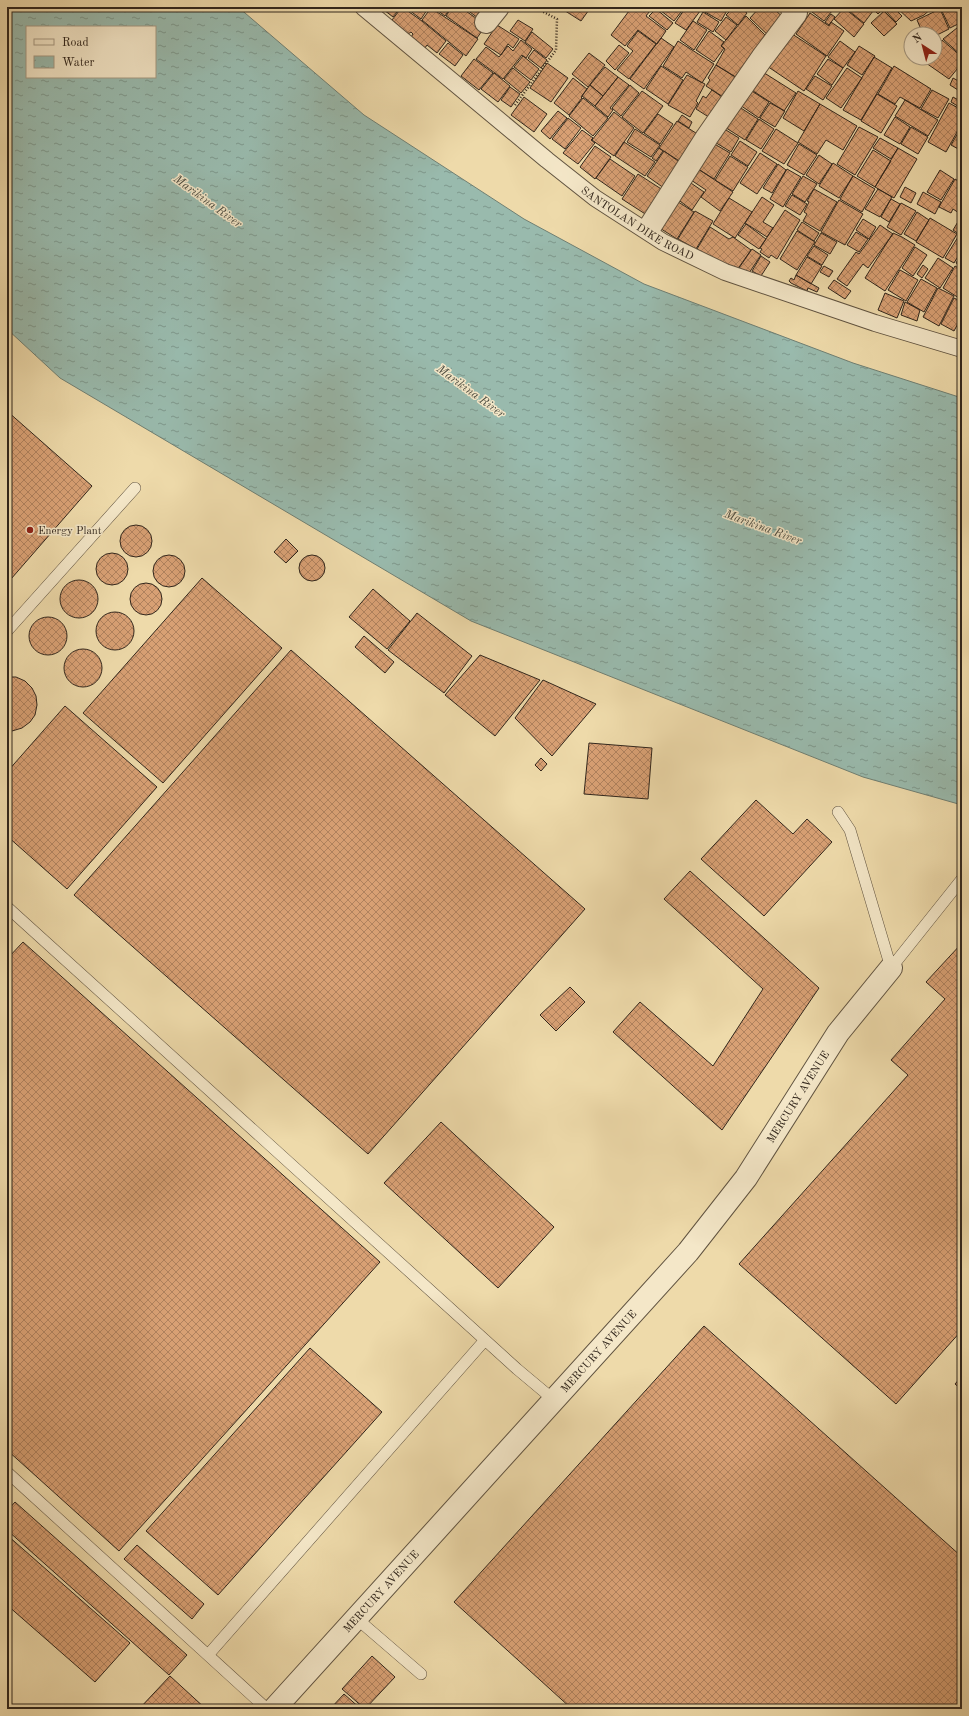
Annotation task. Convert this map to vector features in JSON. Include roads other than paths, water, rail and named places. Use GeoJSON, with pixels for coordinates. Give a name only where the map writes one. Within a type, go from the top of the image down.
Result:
{"type":"FeatureCollection","features":[{"type":"Feature","properties":{"kind":"street","name":"SANTOLAN DIKE ROAD"},"geometry":{"type":"LineString","coordinates":[[363,7],[553,165],[595,198],[663,242],[725,272],[875,323],[962,349]]}},
{"type":"Feature","properties":{"kind":"street"},"geometry":{"type":"LineString","coordinates":[[650,225],[707,137],[762,58],[796,13],[791,7]]}},
{"type":"Feature","properties":{"kind":"street","name":"MERCURY AVENUE"},"geometry":{"type":"LineString","coordinates":[[274,1709],[688,1252],[746,1178],[838,1033],[891,968]]}},
{"type":"Feature","properties":{"kind":"lane"},"geometry":{"type":"LineString","coordinates":[[7,631],[135,488]]}},
{"type":"Feature","properties":{"kind":"lane"},"geometry":{"type":"LineString","coordinates":[[838,812],[850,830],[891,968]]}},
{"type":"Feature","properties":{"kind":"lane"},"geometry":{"type":"LineString","coordinates":[[891,968],[962,880]]}},
{"type":"Feature","properties":{"kind":"lane"},"geometry":{"type":"LineString","coordinates":[[7,907],[485,1340],[554,1400]]}},
{"type":"Feature","properties":{"kind":"lane"},"geometry":{"type":"LineString","coordinates":[[208,1655],[485,1340]]}},
{"type":"Feature","properties":{"kind":"lane"},"geometry":{"type":"LineString","coordinates":[[7,1472],[267,1709]]}},
{"type":"Feature","properties":{"kind":"lane"},"geometry":{"type":"LineString","coordinates":[[356,1618],[421,1674]]}},
{"type":"Feature","properties":{"kind":"water","name":"Marikina River"},"geometry":{"type":"Polygon","coordinates":[[[7,7],[238,7],[364,115],[524,219],[644,284],[853,363],[962,398],[962,805],[863,777],[471,621],[60,378],[7,329],[7,7]]]}},
{"type":"Feature","properties":{"kind":"place","name":"Energy Plant"},"geometry":{"type":"Point","coordinates":[30,530]}}]}
